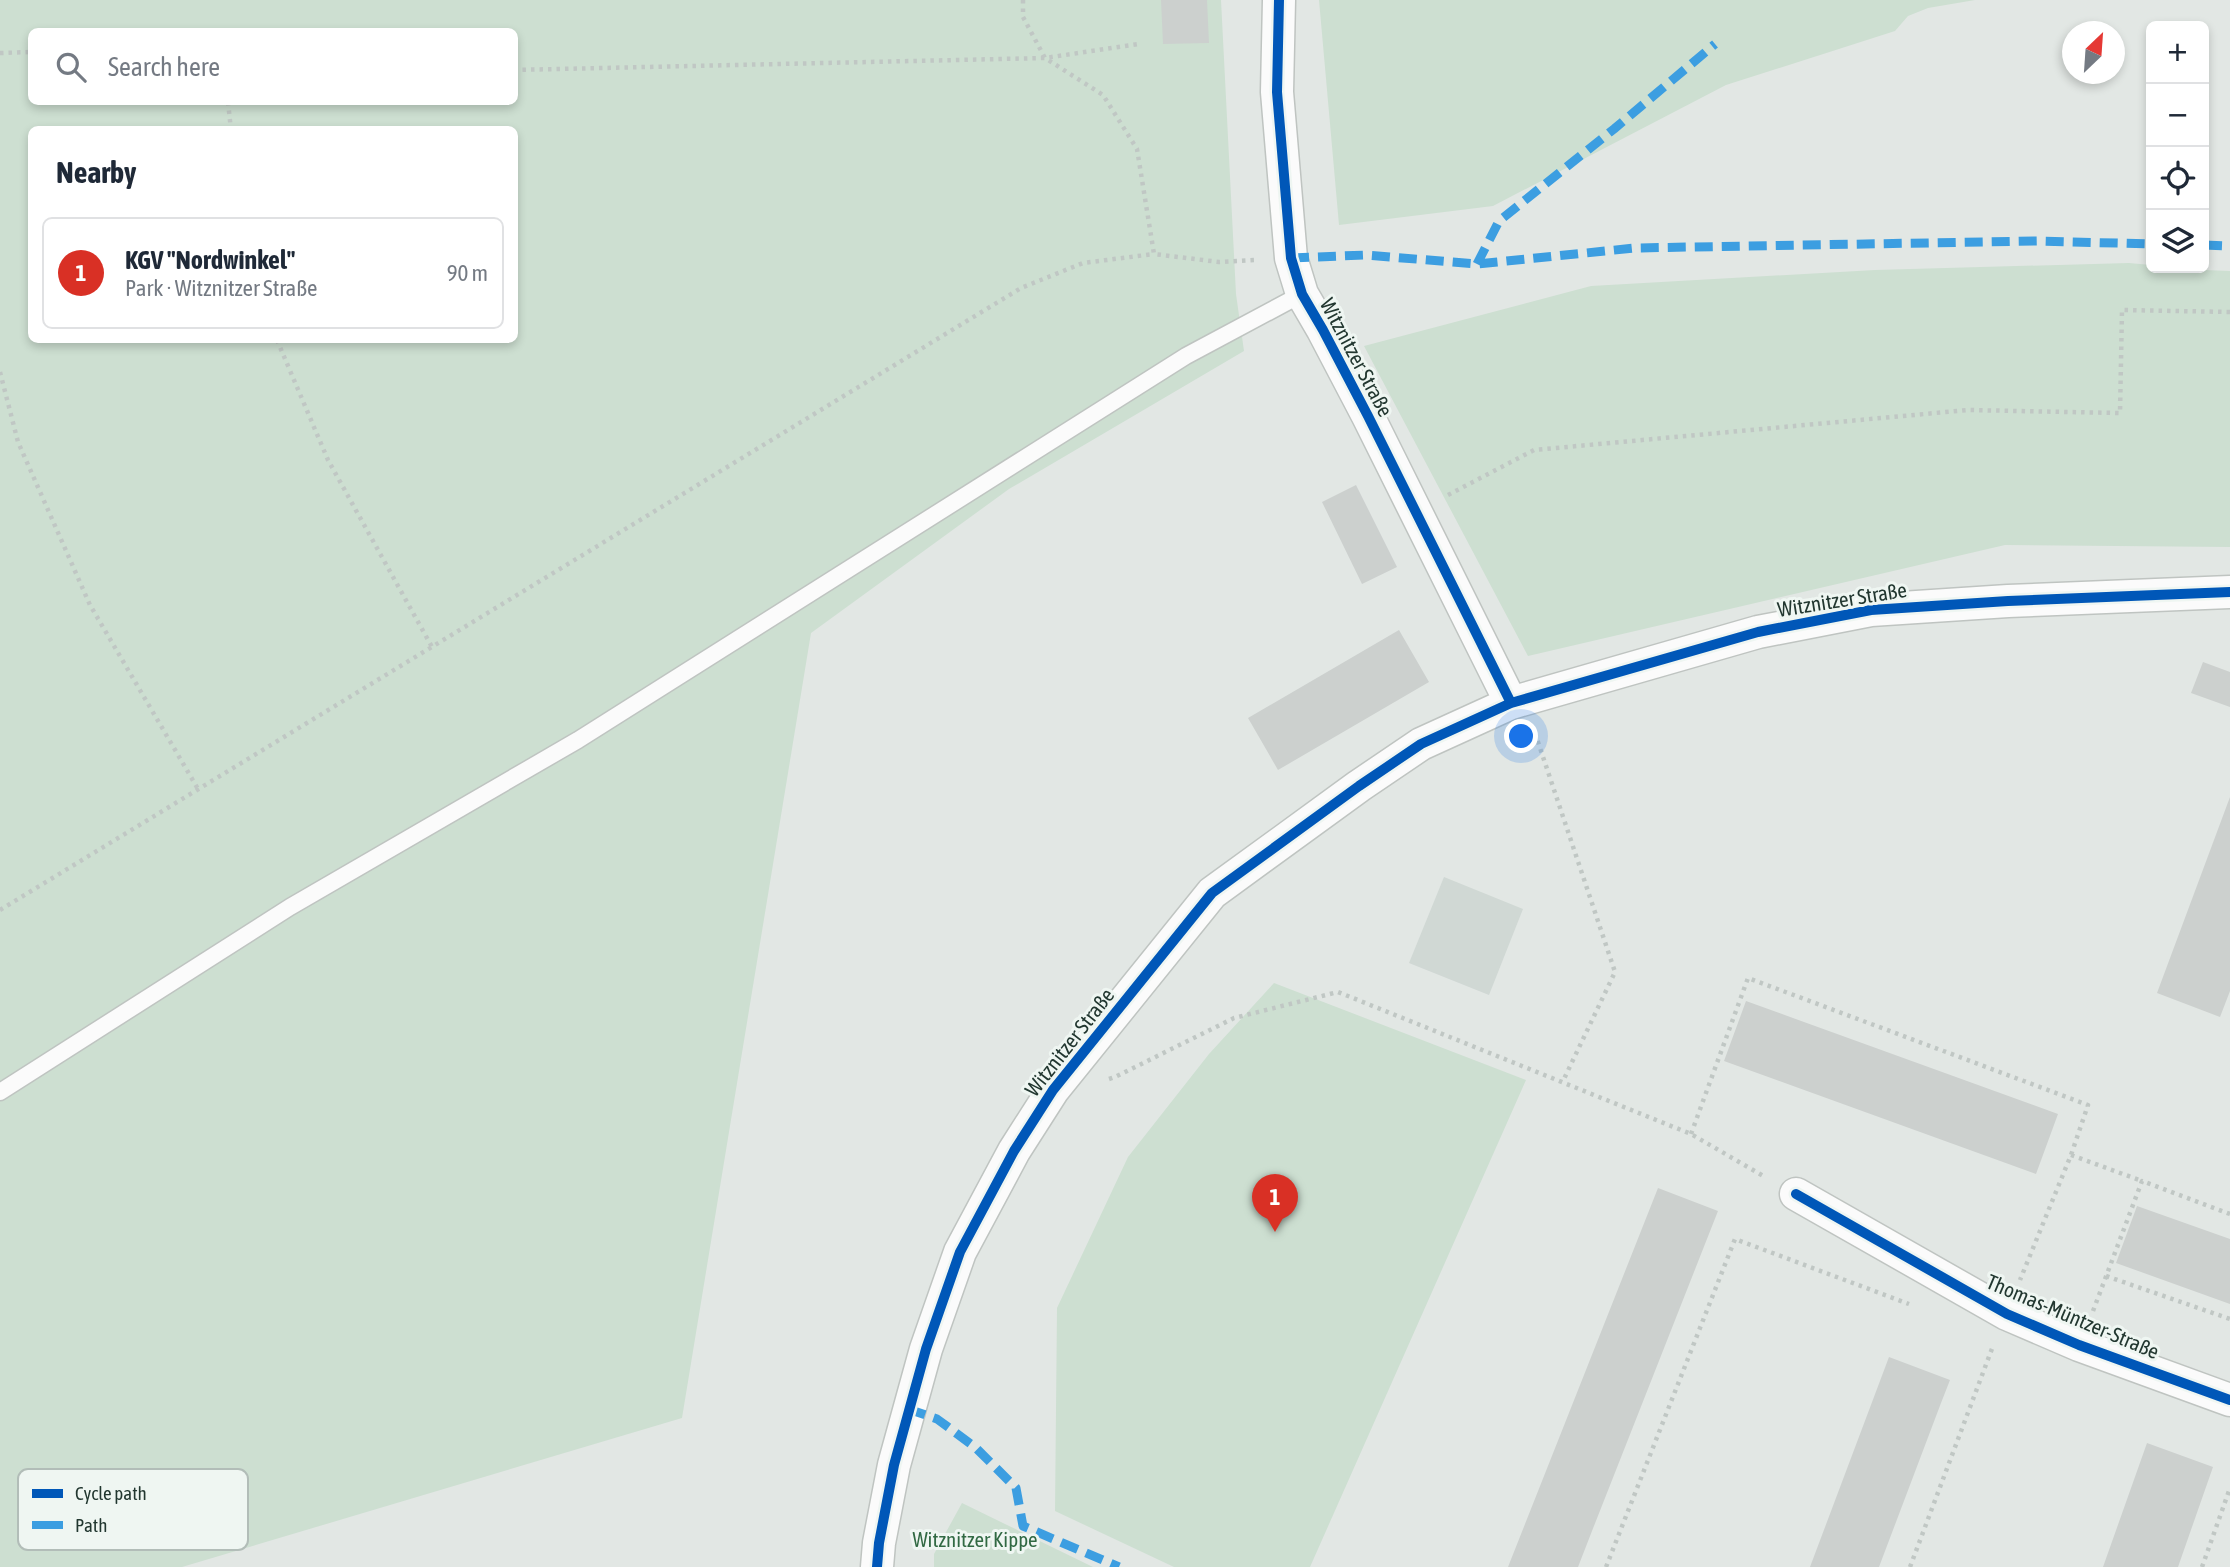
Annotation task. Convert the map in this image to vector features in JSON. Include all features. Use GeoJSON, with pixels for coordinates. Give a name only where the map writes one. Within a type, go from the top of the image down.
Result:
{"type":"FeatureCollection","features":[{"type":"Feature","properties":{"kind":"street","name":"Witznitzer Straße"},"geometry":{"type":"LineString","coordinates":[[1279,0],[1277,92],[1291,258],[1302,294],[1516,701]]}},
{"type":"Feature","properties":{"kind":"street","name":"Witznitzer Straße"},"geometry":{"type":"LineString","coordinates":[[877,1567],[894,1465],[926,1349],[960,1252],[1014,1151],[1054,1090],[1212,893],[1359,786],[1421,744],[1516,701],[1758,632],[1871,610],[2022,600],[2230,592]]}},
{"type":"Feature","properties":{"kind":"street","name":"Thomas-Müntzer-Straße"},"geometry":{"type":"LineString","coordinates":[[1796,1195],[2007,1314],[2080,1345],[2230,1399]]}},
{"type":"Feature","properties":{"kind":"lane"},"geometry":{"type":"LineString","coordinates":[[0,1092],[290,907],[578,740],[1186,356],[1302,294]]}},
{"type":"Feature","properties":{"kind":"path"},"geometry":{"type":"LineString","coordinates":[[1023,0],[1023,17],[1045,58],[1103,94],[1137,149],[1154,254]]}},
{"type":"Feature","properties":{"kind":"path"},"geometry":{"type":"LineString","coordinates":[[518,70],[1045,58],[1139,44]]}},
{"type":"Feature","properties":{"kind":"path"},"geometry":{"type":"LineString","coordinates":[[0,53],[28,52]]}},
{"type":"Feature","properties":{"kind":"path"},"geometry":{"type":"LineString","coordinates":[[228,105],[231,126]]}},
{"type":"Feature","properties":{"kind":"path"},"geometry":{"type":"LineString","coordinates":[[0,910],[1021,288],[1083,263],[1154,254],[1219,262],[1291,258]]}},
{"type":"Feature","properties":{"kind":"path"},"geometry":{"type":"LineString","coordinates":[[1416,511],[1534,450],[1968,410],[2120,413],[2122,310],[2230,312]]}},
{"type":"Feature","properties":{"kind":"path"},"geometry":{"type":"LineString","coordinates":[[278,343],[328,460],[432,647]]}},
{"type":"Feature","properties":{"kind":"path"},"geometry":{"type":"LineString","coordinates":[[0,372],[18,442],[90,605],[198,789]]}},
{"type":"Feature","properties":{"kind":"path"},"geometry":{"type":"LineString","coordinates":[[1516,701],[1540,744],[1615,972],[1563,1081]]}},
{"type":"Feature","properties":{"kind":"path"},"geometry":{"type":"LineString","coordinates":[[1691,1134],[1748,978],[2088,1105],[2071,1155],[1910,1567]]}},
{"type":"Feature","properties":{"kind":"path"},"geometry":{"type":"LineString","coordinates":[[1054,1090],[1115,1077],[1234,1018],[1338,992],[1691,1134],[1796,1195]]}},
{"type":"Feature","properties":{"kind":"path"},"geometry":{"type":"LineString","coordinates":[[2071,1155],[2230,1214]]}},
{"type":"Feature","properties":{"kind":"path"},"geometry":{"type":"LineString","coordinates":[[2080,1345],[2142,1181]]}},
{"type":"Feature","properties":{"kind":"path"},"geometry":{"type":"LineString","coordinates":[[1606,1567],[1735,1239],[1918,1307]]}},
{"type":"Feature","properties":{"kind":"path"},"geometry":{"type":"LineString","coordinates":[[2106,1276],[2230,1319]]}},
{"type":"Feature","properties":{"kind":"path"},"geometry":{"type":"LineString","coordinates":[[2202,1567],[2230,1488]]}},
{"type":"Feature","properties":{"kind":"shaded area"},"geometry":{"type":"Polygon","coordinates":[[[1444,877],[1523,909],[1489,995],[1409,963],[1444,877]]]}},
{"type":"Feature","properties":{"kind":"green space"},"geometry":{"type":"Polygon","coordinates":[[[0,0],[1221,0],[1236,294],[1244,351],[1009,489],[811,633],[682,1418],[248,1547],[248,1469],[18,1469],[18,1550],[239,1550],[182,1567],[0,1567],[0,0]]]}},
{"type":"Feature","properties":{"kind":"green space"},"geometry":{"type":"Polygon","coordinates":[[[1319,0],[1975,0],[1928,8],[1908,16],[1895,31],[1726,85],[1493,206],[1339,225],[1319,0]]]}},
{"type":"Feature","properties":{"kind":"green space"},"geometry":{"type":"Polygon","coordinates":[[[2129,263],[2146,265],[2146,273],[2230,271],[2230,547],[2005,545],[1528,656],[1364,346],[1591,286],[1875,270],[2129,263]]]}},
{"type":"Feature","properties":{"kind":"green space"},"geometry":{"type":"Polygon","coordinates":[[[1274,983],[1526,1080],[1310,1567],[1174,1567],[1055,1511],[1057,1308],[1128,1157],[1209,1054],[1274,983]]]}},
{"type":"Feature","properties":{"kind":"green space","name":"Witznitzer Kippe"},"geometry":{"type":"Polygon","coordinates":[[[962,1503],[1093,1567],[934,1567],[934,1554],[962,1503]]]}},
{"type":"Feature","properties":{"kind":"building"},"geometry":{"type":"Polygon","coordinates":[[[1161,0],[1207,0],[1209,43],[1163,44],[1161,0]]]}},
{"type":"Feature","properties":{"kind":"building"},"geometry":{"type":"Polygon","coordinates":[[[1356,485],[1397,567],[1362,584],[1322,502],[1356,485]]]}},
{"type":"Feature","properties":{"kind":"building"},"geometry":{"type":"Polygon","coordinates":[[[1399,630],[1429,682],[1278,770],[1248,718],[1399,630]]]}},
{"type":"Feature","properties":{"kind":"building"},"geometry":{"type":"Polygon","coordinates":[[[2203,662],[2230,672],[2230,707],[2191,693],[2203,662]]]}},
{"type":"Feature","properties":{"kind":"building"},"geometry":{"type":"Polygon","coordinates":[[[2230,797],[2230,991],[2220,1017],[2157,993],[2230,797]]]}},
{"type":"Feature","properties":{"kind":"building"},"geometry":{"type":"Polygon","coordinates":[[[1746,1001],[2058,1114],[2036,1174],[1724,1061],[1746,1001]]]}},
{"type":"Feature","properties":{"kind":"building"},"geometry":{"type":"Polygon","coordinates":[[[1658,1188],[1718,1211],[1578,1567],[1508,1567],[1658,1188]]]}},
{"type":"Feature","properties":{"kind":"building"},"geometry":{"type":"Polygon","coordinates":[[[2137,1206],[2230,1239],[2230,1304],[2116,1263],[2137,1206]]]}},
{"type":"Feature","properties":{"kind":"building"},"geometry":{"type":"Polygon","coordinates":[[[1889,1357],[1950,1380],[1879,1567],[1810,1567],[1889,1357]]]}},
{"type":"Feature","properties":{"kind":"building"},"geometry":{"type":"Polygon","coordinates":[[[2147,1443],[2213,1467],[2178,1567],[2103,1567],[2147,1443]]]}},
{"type":"Feature","properties":{"kind":"marked path"},"geometry":{"type":"LineString","coordinates":[[1477,264],[1499,221],[1715,44]]}},
{"type":"Feature","properties":{"kind":"marked path"},"geometry":{"type":"LineString","coordinates":[[1291,258],[1366,255],[1477,264],[1635,248],[2038,241],[2146,244]]}},
{"type":"Feature","properties":{"kind":"marked path"},"geometry":{"type":"LineString","coordinates":[[2209,245],[2230,246]]}},
{"type":"Feature","properties":{"kind":"marked path"},"geometry":{"type":"LineString","coordinates":[[908,1409],[937,1419],[975,1447],[1016,1488],[1023,1526],[1119,1567]]}},
{"type":"Feature","properties":{"kind":"cycle path"},"geometry":{"type":"LineString","coordinates":[[1279,0],[1277,92],[1291,258],[1302,294],[1368,416],[1511,703]]}},
{"type":"Feature","properties":{"kind":"cycle path"},"geometry":{"type":"LineString","coordinates":[[877,1567],[894,1465],[926,1349],[960,1252],[1014,1151],[1053,1090],[1212,893],[1359,786],[1421,744],[1511,703],[1758,632],[1871,610],[2008,601],[2230,592]]}},
{"type":"Feature","properties":{"kind":"cycle path"},"geometry":{"type":"LineString","coordinates":[[1796,1194],[2007,1314],[2079,1345],[2230,1400]]}},
{"type":"Feature","properties":{"kind":"place","name":"KGV \"Nordwinkel\""},"geometry":{"type":"Point","coordinates":[1275,1232]}}]}
